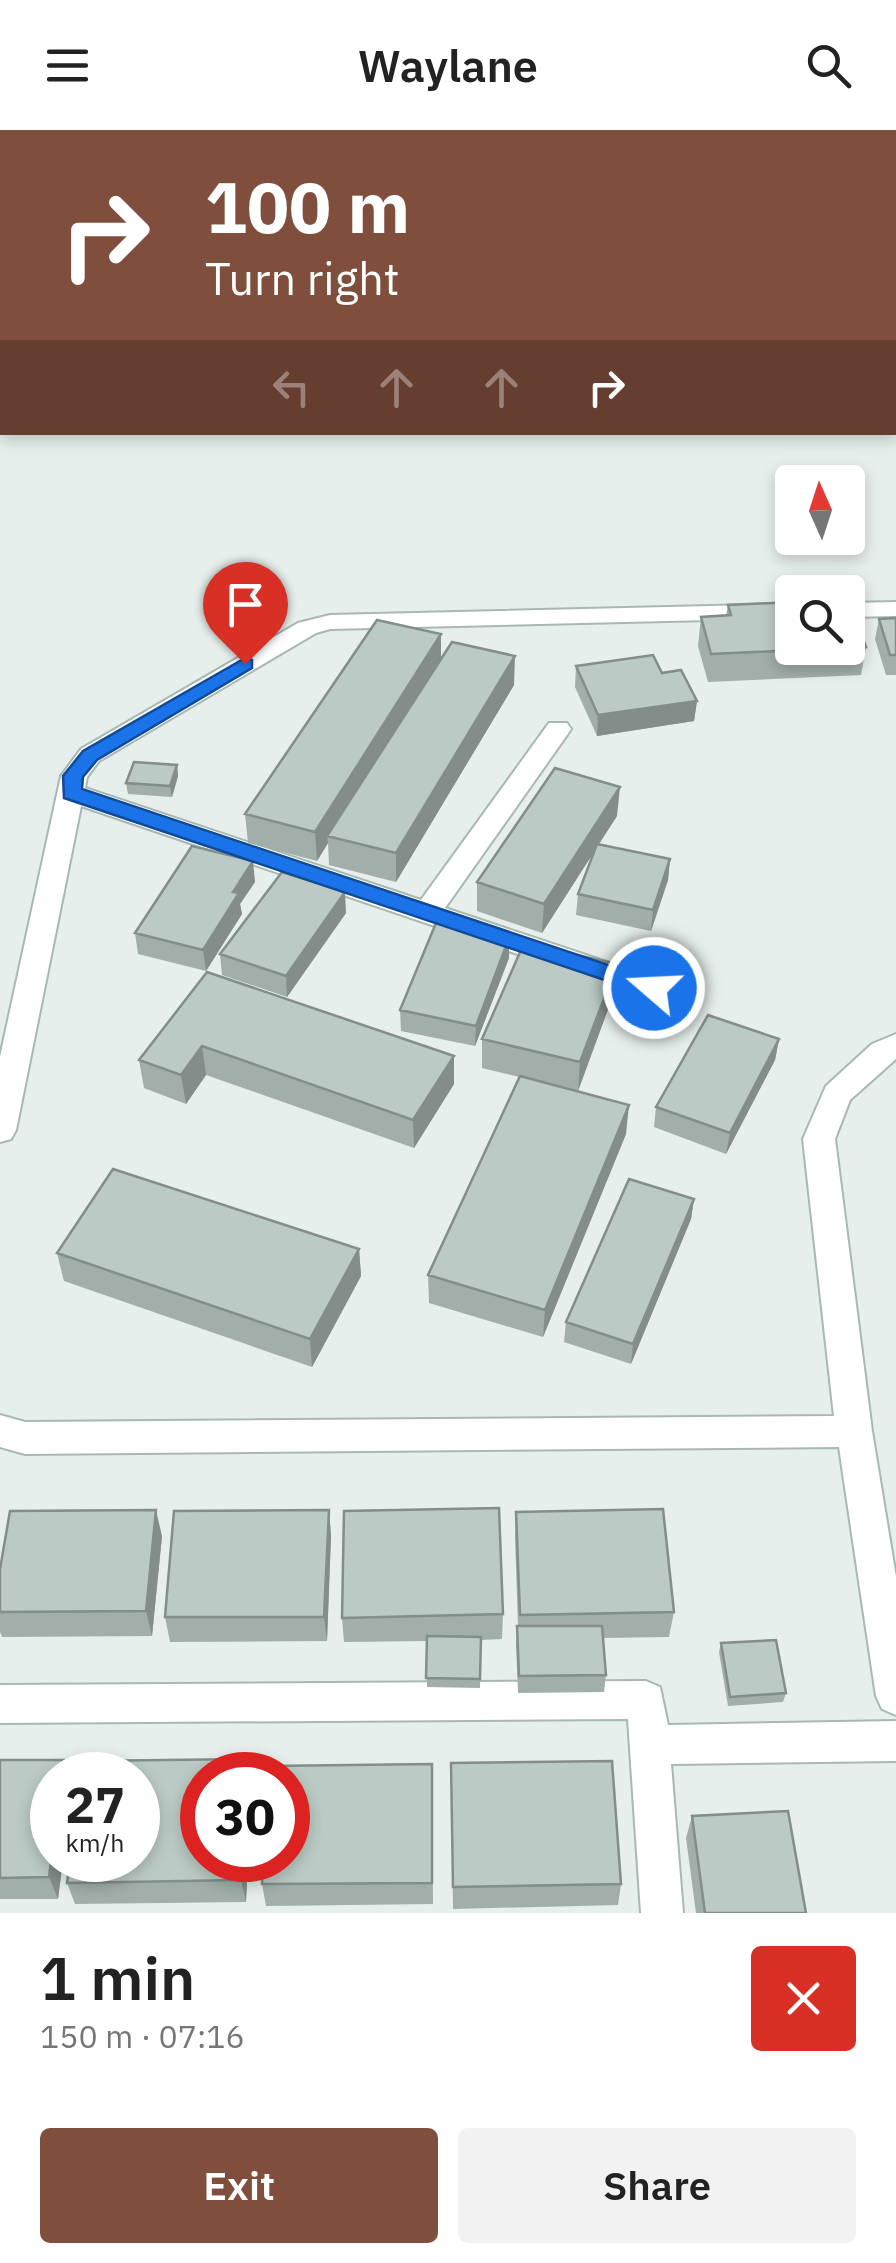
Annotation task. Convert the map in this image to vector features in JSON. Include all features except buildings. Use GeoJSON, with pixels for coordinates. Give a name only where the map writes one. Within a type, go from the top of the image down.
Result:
{"type":"FeatureCollection","features":[{"type":"Feature","properties":{"kind":"street"},"geometry":{"type":"LineString","coordinates":[[865,610],[896,610]]}},
{"type":"Feature","properties":{"kind":"street"},"geometry":{"type":"LineString","coordinates":[[0,1130],[74,776],[90,755],[307,628],[330,622],[775,612]]}},
{"type":"Feature","properties":{"kind":"street"},"geometry":{"type":"LineString","coordinates":[[428,912],[558,729]]}},
{"type":"Feature","properties":{"kind":"street"},"geometry":{"type":"LineString","coordinates":[[71,793],[654,988]]}},
{"type":"Feature","properties":{"kind":"street"},"geometry":{"type":"LineString","coordinates":[[896,1046],[883,1052],[837,1094],[820,1140],[854,1431],[896,1696]]}},
{"type":"Feature","properties":{"kind":"street"},"geometry":{"type":"LineString","coordinates":[[0,1431],[25,1438],[854,1431]]}},
{"type":"Feature","properties":{"kind":"street"},"geometry":{"type":"LineString","coordinates":[[0,1704],[646,1700],[662,1913]]}},
{"type":"Feature","properties":{"kind":"street"},"geometry":{"type":"LineString","coordinates":[[651,1745],[896,1741]]}},
{"type":"Feature","properties":{"kind":"route"},"geometry":{"type":"LineString","coordinates":[[245,664],[90,755],[74,776],[71,793],[654,988]]}}]}
